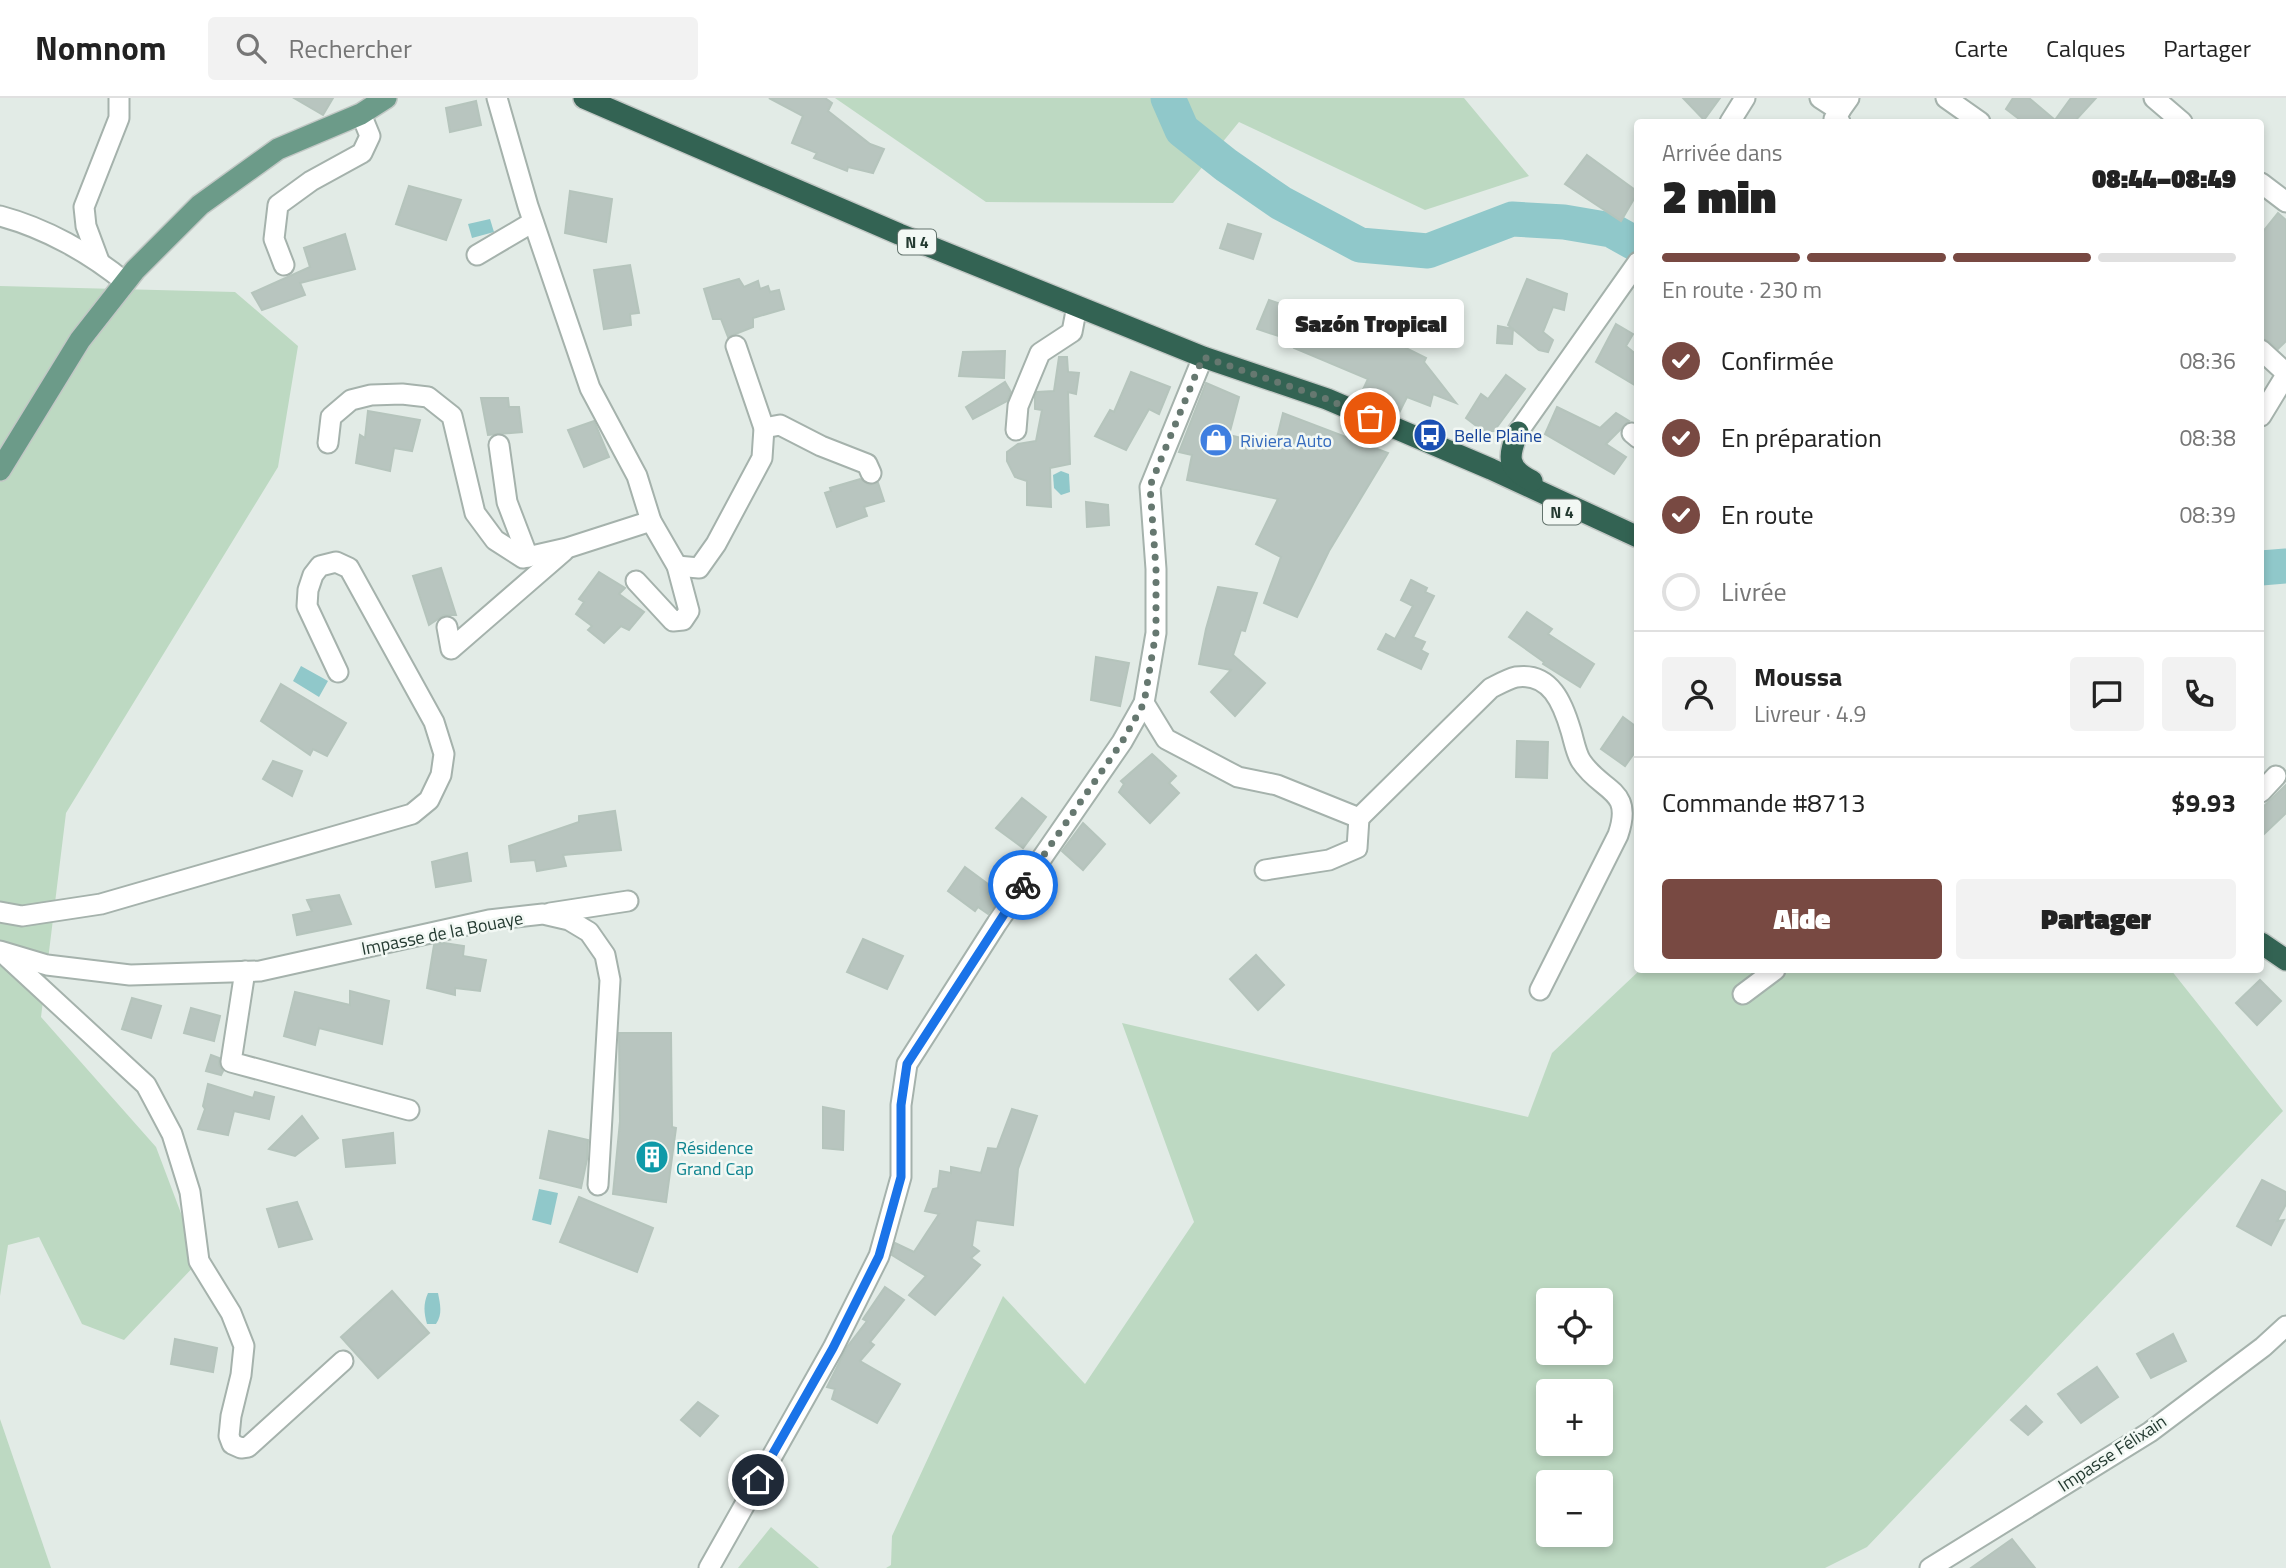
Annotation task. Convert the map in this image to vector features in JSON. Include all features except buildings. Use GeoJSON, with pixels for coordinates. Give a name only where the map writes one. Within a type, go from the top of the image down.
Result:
{"type":"FeatureCollection","features":[{"type":"Feature","properties":{"kind":"highway","name":"N 4"},"geometry":{"type":"LineString","coordinates":[[584,98],[899,234],[1203,357],[1327,399],[1436,445],[1634,535]]}},
{"type":"Feature","properties":{"kind":"highway","name":"N 4"},"geometry":{"type":"LineString","coordinates":[[1255,373],[1486,476],[1634,546]]}},
{"type":"Feature","properties":{"kind":"highway"},"geometry":{"type":"LineString","coordinates":[[1436,445],[1447,443],[1468,452],[1491,456],[1499,453],[1518,432]]}},
{"type":"Feature","properties":{"kind":"highway"},"geometry":{"type":"LineString","coordinates":[[1518,432],[1511,451],[1514,469],[1579,503],[1584,512]]}},
{"type":"Feature","properties":{"kind":"highway"},"geometry":{"type":"LineString","coordinates":[[2264,945],[2286,960]]}},
{"type":"Feature","properties":{"kind":"highway"},"geometry":{"type":"LineString","coordinates":[[2264,955],[2286,970]]}},
{"type":"Feature","properties":{"kind":"main road"},"geometry":{"type":"LineString","coordinates":[[0,470],[80,340],[125,282],[200,205],[278,149],[361,114],[386,98]]}},
{"type":"Feature","properties":{"kind":"street"},"geometry":{"type":"LineString","coordinates":[[99,261],[86,226],[84,207],[119,118],[120,98]]}},
{"type":"Feature","properties":{"kind":"street"},"geometry":{"type":"LineString","coordinates":[[497,98],[533,222],[590,388],[637,476],[651,521],[677,566],[689,611],[683,620],[673,621],[636,581]]}},
{"type":"Feature","properties":{"kind":"street"},"geometry":{"type":"LineString","coordinates":[[1732,119],[1745,98]]}},
{"type":"Feature","properties":{"kind":"street"},"geometry":{"type":"LineString","coordinates":[[1820,98],[1843,110]]}},
{"type":"Feature","properties":{"kind":"street"},"geometry":{"type":"LineString","coordinates":[[1946,98],[1976,119]]}},
{"type":"Feature","properties":{"kind":"street"},"geometry":{"type":"LineString","coordinates":[[2154,98],[2178,119]]}},
{"type":"Feature","properties":{"kind":"street"},"geometry":{"type":"LineString","coordinates":[[284,265],[274,239],[278,205],[312,181],[362,153],[370,136],[361,114]]}},
{"type":"Feature","properties":{"kind":"street"},"geometry":{"type":"LineString","coordinates":[[2264,185],[2286,202]]}},
{"type":"Feature","properties":{"kind":"street"},"geometry":{"type":"LineString","coordinates":[[0,216],[21,222],[99,261],[125,282]]}},
{"type":"Feature","properties":{"kind":"street"},"geometry":{"type":"LineString","coordinates":[[477,255],[533,222]]}},
{"type":"Feature","properties":{"kind":"street"},"geometry":{"type":"LineString","coordinates":[[1518,432],[1634,267]]}},
{"type":"Feature","properties":{"kind":"street"},"geometry":{"type":"LineString","coordinates":[[1016,430],[1018,407],[1040,353],[1072,332],[1077,306]]}},
{"type":"Feature","properties":{"kind":"street"},"geometry":{"type":"LineString","coordinates":[[677,566],[699,568],[716,544],[762,458],[764,428],[736,346]]}},
{"type":"Feature","properties":{"kind":"street"},"geometry":{"type":"LineString","coordinates":[[2264,353],[2286,374],[2264,411]]}},
{"type":"Feature","properties":{"kind":"street"},"geometry":{"type":"LineString","coordinates":[[709,1568],[833,1348],[879,1256],[901,1177],[901,1105],[907,1064],[997,923],[1122,742],[1144,703],[1156,632],[1156,569],[1150,486],[1203,357]]}},
{"type":"Feature","properties":{"kind":"street"},"geometry":{"type":"LineString","coordinates":[[328,443],[331,417],[351,400],[371,395],[428,397],[452,416],[475,513],[495,540],[523,558],[567,548],[651,521]]}},
{"type":"Feature","properties":{"kind":"street"},"geometry":{"type":"LineString","coordinates":[[764,428],[780,425],[821,446],[867,464],[871,473]]}},
{"type":"Feature","properties":{"kind":"street"},"geometry":{"type":"LineString","coordinates":[[499,445],[507,502],[528,557]]}},
{"type":"Feature","properties":{"kind":"street"},"geometry":{"type":"LineString","coordinates":[[447,627],[452,649],[567,548]]}},
{"type":"Feature","properties":{"kind":"street"},"geometry":{"type":"LineString","coordinates":[[0,912],[22,916],[101,904],[412,814],[429,800],[442,775],[444,754],[434,722],[349,568],[336,562],[320,566],[313,575],[307,606],[338,672]]}},
{"type":"Feature","properties":{"kind":"street"},"geometry":{"type":"LineString","coordinates":[[1265,870],[1329,860],[1357,848],[1359,818],[1491,688],[1515,677],[1534,678],[1552,687],[1564,710],[1582,762],[1621,801],[1623,819],[1618,835],[1540,990]]}},
{"type":"Feature","properties":{"kind":"street"},"geometry":{"type":"LineString","coordinates":[[1144,703],[1166,739],[1238,777],[1277,785],[1359,818]]}},
{"type":"Feature","properties":{"kind":"street"},"geometry":{"type":"LineString","coordinates":[[2264,789],[2276,776]]}},
{"type":"Feature","properties":{"kind":"street"},"geometry":{"type":"LineString","coordinates":[[539,914],[628,901]]}},
{"type":"Feature","properties":{"kind":"street","name":"Impasse de la Bouaye"},"geometry":{"type":"LineString","coordinates":[[0,951],[47,965],[130,975],[260,971],[489,920],[539,914],[569,920],[589,932],[605,955],[610,980],[598,1185]]}},
{"type":"Feature","properties":{"kind":"street"},"geometry":{"type":"LineString","coordinates":[[0,951],[146,1085],[172,1134],[190,1192],[199,1261],[231,1313],[244,1346],[241,1375],[231,1416],[229,1436],[232,1444],[241,1448],[248,1447],[343,1361]]}},
{"type":"Feature","properties":{"kind":"street"},"geometry":{"type":"LineString","coordinates":[[245,971],[231,1062],[409,1110]]}},
{"type":"Feature","properties":{"kind":"street"},"geometry":{"type":"LineString","coordinates":[[1743,994],[1771,973]]}},
{"type":"Feature","properties":{"kind":"street","name":"Impasse Félixain"},"geometry":{"type":"LineString","coordinates":[[1930,1568],[2150,1432],[2263,1347],[2286,1326]]}},
{"type":"Feature","properties":{"kind":"green space"},"geometry":{"type":"Polygon","coordinates":[[[835,98],[1464,98],[1529,176],[1425,210],[1239,122],[1173,203],[986,202],[835,98]]]}},
{"type":"Feature","properties":{"kind":"green space"},"geometry":{"type":"Polygon","coordinates":[[[0,286],[235,292],[298,346],[278,467],[66,813],[41,1017],[156,1147],[199,1261],[124,1340],[82,1324],[39,1237],[8,1245],[0,1296],[0,286]]]}},
{"type":"Feature","properties":{"kind":"green space"},"geometry":{"type":"Polygon","coordinates":[[[1637,973],[2173,973],[2283,1111],[1867,1547],[1825,1568],[886,1568],[891,1565],[892,1536],[1003,1296],[1085,1384],[1194,1222],[1122,1023],[1528,1117],[1552,1053],[1637,973]]]}},
{"type":"Feature","properties":{"kind":"green space"},"geometry":{"type":"Polygon","coordinates":[[[0,1419],[51,1568],[0,1568],[0,1419]]]}},
{"type":"Feature","properties":{"kind":"green space"},"geometry":{"type":"Polygon","coordinates":[[[771,1527],[819,1568],[738,1568],[771,1527]]]}},
{"type":"Feature","properties":{"kind":"water"},"geometry":{"type":"Polygon","coordinates":[[[490,219],[494,232],[472,238],[468,224],[490,219]]]}},
{"type":"Feature","properties":{"kind":"water"},"geometry":{"type":"Polygon","coordinates":[[[1061,471],[1069,474],[1070,492],[1061,495],[1054,488],[1053,475],[1061,471]]]}},
{"type":"Feature","properties":{"kind":"water"},"geometry":{"type":"Polygon","coordinates":[[[301,666],[328,681],[319,697],[293,681],[301,666]]]}},
{"type":"Feature","properties":{"kind":"water"},"geometry":{"type":"Polygon","coordinates":[[[539,1189],[558,1193],[551,1225],[532,1220],[539,1189]]]}},
{"type":"Feature","properties":{"kind":"water"},"geometry":{"type":"Polygon","coordinates":[[[428,1293],[438,1293],[440,1313],[436,1324],[427,1324],[424,1308],[428,1293]]]}},
{"type":"Feature","properties":{"kind":"waterway"},"geometry":{"type":"LineString","coordinates":[[1168,98],[1182,130],[1226,165],[1281,203],[1360,245],[1428,251],[1512,219],[1564,222],[1611,230],[1634,243]]}},
{"type":"Feature","properties":{"kind":"waterway"},"geometry":{"type":"LineString","coordinates":[[2264,568],[2286,566]]}},
{"type":"Feature","properties":{"kind":"way so far"},"geometry":{"type":"LineString","coordinates":[[1023,885],[1122,742],[1144,703],[1156,632],[1156,569],[1150,486],[1203,357],[1327,399],[1370,418]]}},
{"type":"Feature","properties":{"kind":"place","name":"Sazón Tropical"},"geometry":{"type":"Point","coordinates":[1370,418]}},
{"type":"Feature","properties":{"kind":"place","name":"Belle Plaine"},"geometry":{"type":"Point","coordinates":[1430,435]}},
{"type":"Feature","properties":{"kind":"place","name":"Riviera Auto"},"geometry":{"type":"Point","coordinates":[1216,440]}},
{"type":"Feature","properties":{"kind":"place","name":"Résidence Grand Cap"},"geometry":{"type":"Point","coordinates":[652,1157]}},
{"type":"Feature","properties":{"kind":"route"},"geometry":{"type":"LineString","coordinates":[[758,1480],[833,1348],[879,1256],[901,1177],[901,1105],[907,1064],[1023,885]]}}]}
